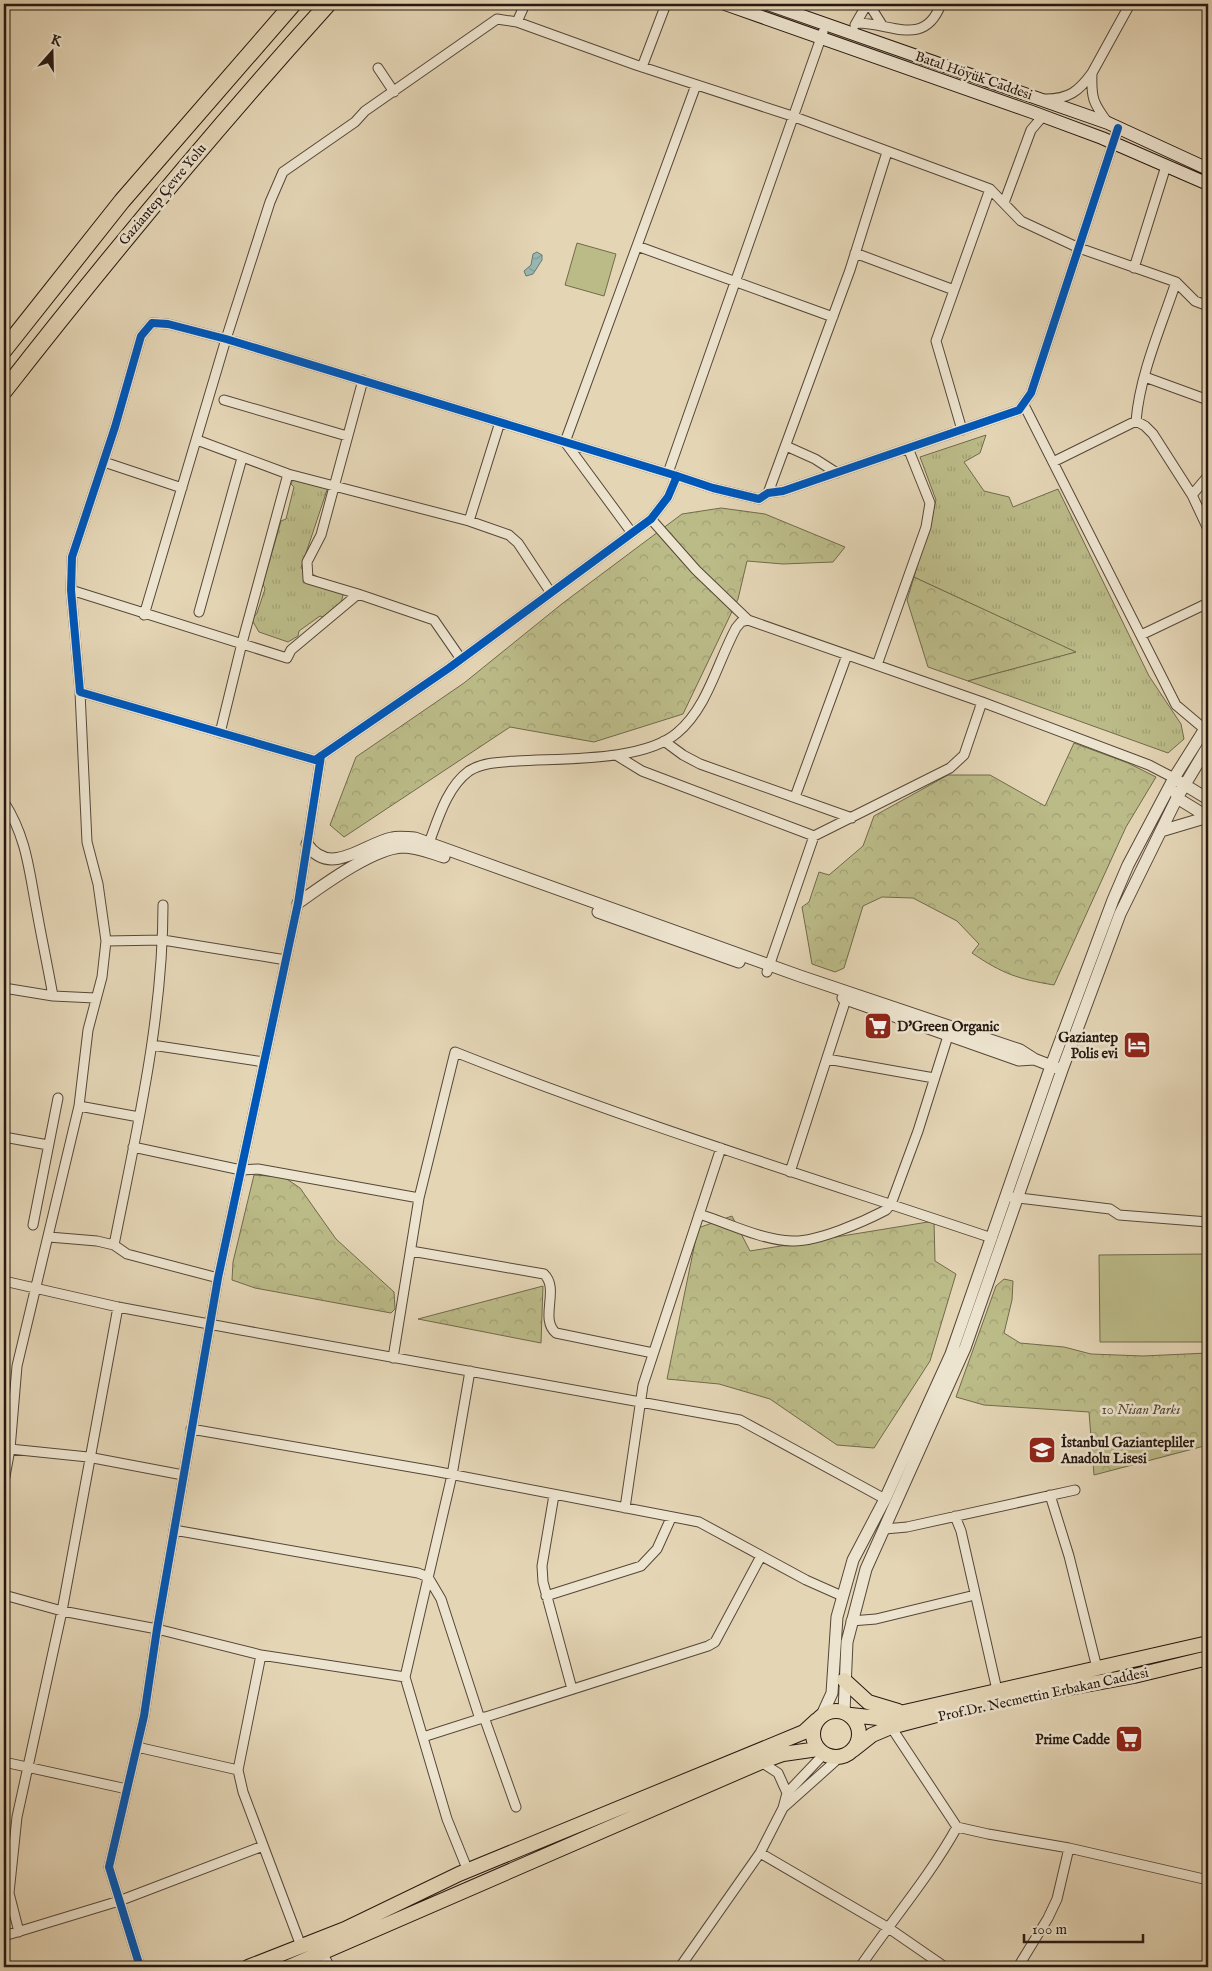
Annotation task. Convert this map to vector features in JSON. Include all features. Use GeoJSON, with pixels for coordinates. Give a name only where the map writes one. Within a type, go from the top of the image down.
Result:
{"type":"FeatureCollection","features":[{"type":"Feature","properties":{"kind":"highway","name":"Gaziantep Çevre Yolu"},"geometry":{"type":"LineString","coordinates":[[4,350],[122,201],[293,4]]}},
{"type":"Feature","properties":{"kind":"highway","name":"Gaziantep Çevre Yolu"},"geometry":{"type":"LineString","coordinates":[[4,392],[141,218],[240,102],[328,4]]}},
{"type":"Feature","properties":{"kind":"main road","name":"Batal Höyük Caddesi"},"geometry":{"type":"LineString","coordinates":[[726,4],[1043,116],[1112,142],[1208,184]]}},
{"type":"Feature","properties":{"kind":"main road","name":"Batal Höyük Caddesi"},"geometry":{"type":"LineString","coordinates":[[768,4],[826,24],[853,28],[1043,99],[1113,126],[1208,169]]}},
{"type":"Feature","properties":{"kind":"main road","name":"Prof.Dr. Necmettin Erbakan Caddesi"},"geometry":{"type":"LineString","coordinates":[[848,1714],[878,1718],[1208,1643]]}},
{"type":"Feature","properties":{"kind":"main road","name":"Prof.Dr. Necmettin Erbakan Caddesi"},"geometry":{"type":"LineString","coordinates":[[853,1750],[872,1735],[891,1727],[971,1706],[1134,1676],[1208,1658]]}},
{"type":"Feature","properties":{"kind":"main road"},"geometry":{"type":"LineString","coordinates":[[844,1680],[868,1702],[901,1712]]}},
{"type":"Feature","properties":{"kind":"main road"},"geometry":{"type":"LineString","coordinates":[[248,1967],[344,1929],[468,1871],[804,1732],[829,1711],[848,1714],[856,1721],[860,1736],[853,1750],[840,1757],[821,1752],[783,1754],[761,1762],[289,1967]]}},
{"type":"Feature","properties":{"kind":"main road"},"geometry":{"type":"LineString","coordinates":[[820,1718],[813,1735],[821,1752]]}},
{"type":"Feature","properties":{"kind":"street"},"geometry":{"type":"LineString","coordinates":[[517,22],[525,4]]}},
{"type":"Feature","properties":{"kind":"street"},"geometry":{"type":"LineString","coordinates":[[642,67],[666,4]]}},
{"type":"Feature","properties":{"kind":"street"},"geometry":{"type":"LineString","coordinates":[[853,28],[868,4],[882,25]]}},
{"type":"Feature","properties":{"kind":"street"},"geometry":{"type":"LineString","coordinates":[[853,28],[882,25],[903,31],[916,30],[934,18],[941,4]]}},
{"type":"Feature","properties":{"kind":"street"},"geometry":{"type":"LineString","coordinates":[[1043,99],[1061,99],[1082,88],[1130,4]]}},
{"type":"Feature","properties":{"kind":"street"},"geometry":{"type":"LineString","coordinates":[[144,615],[226,340],[270,202],[283,172],[497,19],[517,22],[642,67],[792,116],[990,189],[1022,221],[1079,248],[1176,282],[1194,301],[1208,306]]}},
{"type":"Feature","properties":{"kind":"street"},"geometry":{"type":"LineString","coordinates":[[80,692],[315,760],[461,660],[651,519],[668,497],[672,474],[734,283],[826,24]]}},
{"type":"Feature","properties":{"kind":"street"},"geometry":{"type":"LineString","coordinates":[[378,68],[394,92]]}},
{"type":"Feature","properties":{"kind":"street"},"geometry":{"type":"LineString","coordinates":[[4,1482],[10,1449],[17,1366],[79,1106],[88,1030],[102,977],[106,941],[98,884],[87,842],[80,692],[71,590],[72,558],[104,462],[141,336],[152,323],[168,324],[363,380],[713,488],[759,498],[768,493],[783,492],[1018,410],[1024,405],[1031,393],[1112,142],[1113,126],[1095,106],[1091,94],[1092,73]]}},
{"type":"Feature","properties":{"kind":"street"},"geometry":{"type":"LineString","coordinates":[[565,442],[696,85]]}},
{"type":"Feature","properties":{"kind":"street"},"geometry":{"type":"LineString","coordinates":[[1004,203],[1031,130],[1043,116]]}},
{"type":"Feature","properties":{"kind":"street"},"geometry":{"type":"LineString","coordinates":[[768,493],[833,318],[887,152]]}},
{"type":"Feature","properties":{"kind":"street"},"geometry":{"type":"LineString","coordinates":[[1134,268],[1166,166]]}},
{"type":"Feature","properties":{"kind":"street"},"geometry":{"type":"LineString","coordinates":[[962,430],[936,347],[936,341],[990,189]]}},
{"type":"Feature","properties":{"kind":"street"},"geometry":{"type":"LineString","coordinates":[[637,246],[833,318]]}},
{"type":"Feature","properties":{"kind":"street"},"geometry":{"type":"LineString","coordinates":[[855,253],[954,290]]}},
{"type":"Feature","properties":{"kind":"street"},"geometry":{"type":"LineString","coordinates":[[1136,422],[1138,404],[1145,377],[1176,282]]}},
{"type":"Feature","properties":{"kind":"street"},"geometry":{"type":"LineString","coordinates":[[1145,377],[1208,400]]}},
{"type":"Feature","properties":{"kind":"street"},"geometry":{"type":"LineString","coordinates":[[363,380],[321,535],[307,562],[308,579],[434,620],[461,660]]}},
{"type":"Feature","properties":{"kind":"street"},"geometry":{"type":"LineString","coordinates":[[224,400],[347,436]]}},
{"type":"Feature","properties":{"kind":"street"},"geometry":{"type":"LineString","coordinates":[[848,1714],[844,1680],[850,1621],[866,1569],[957,1368],[1012,1197],[1112,900],[1128,865],[1174,778],[1207,728],[1176,705],[1024,405]]}},
{"type":"Feature","properties":{"kind":"street"},"geometry":{"type":"LineString","coordinates":[[469,521],[500,422]]}},
{"type":"Feature","properties":{"kind":"street"},"geometry":{"type":"LineString","coordinates":[[1053,462],[1136,422],[1145,426],[1153,434],[1192,496],[1208,529]]}},
{"type":"Feature","properties":{"kind":"street"},"geometry":{"type":"LineString","coordinates":[[197,440],[288,474],[469,521],[509,535],[518,542],[551,593]]}},
{"type":"Feature","properties":{"kind":"street"},"geometry":{"type":"LineString","coordinates":[[565,442],[632,533]]}},
{"type":"Feature","properties":{"kind":"street"},"geometry":{"type":"LineString","coordinates":[[786,446],[815,459],[837,473]]}},
{"type":"Feature","properties":{"kind":"street"},"geometry":{"type":"LineString","coordinates":[[877,665],[926,527],[930,503],[908,448]]}},
{"type":"Feature","properties":{"kind":"street"},"geometry":{"type":"LineString","coordinates":[[199,612],[242,458]]}},
{"type":"Feature","properties":{"kind":"street"},"geometry":{"type":"LineString","coordinates":[[104,462],[182,488]]}},
{"type":"Feature","properties":{"kind":"street"},"geometry":{"type":"LineString","coordinates":[[220,733],[242,642],[288,474]]}},
{"type":"Feature","properties":{"kind":"street"},"geometry":{"type":"LineString","coordinates":[[1192,496],[1208,476]]}},
{"type":"Feature","properties":{"kind":"street"},"geometry":{"type":"LineString","coordinates":[[651,519],[696,570],[748,620],[982,702],[1149,765],[1185,784],[1208,799]]}},
{"type":"Feature","properties":{"kind":"street"},"geometry":{"type":"LineString","coordinates":[[71,590],[144,615],[242,642],[287,658],[291,650],[358,594]]}},
{"type":"Feature","properties":{"kind":"street"},"geometry":{"type":"LineString","coordinates":[[1141,635],[1208,603]]}},
{"type":"Feature","properties":{"kind":"street"},"geometry":{"type":"LineString","coordinates":[[429,843],[442,808],[454,786],[470,771],[494,763],[616,755],[650,748],[676,734],[695,713],[736,628],[741,622],[748,620]]}},
{"type":"Feature","properties":{"kind":"street"},"geometry":{"type":"LineString","coordinates":[[795,797],[846,654]]}},
{"type":"Feature","properties":{"kind":"street"},"geometry":{"type":"LineString","coordinates":[[768,968],[814,836],[950,768],[964,755],[982,702]]}},
{"type":"Feature","properties":{"kind":"street"},"geometry":{"type":"LineString","coordinates":[[664,741],[683,755],[700,764],[852,818]]}},
{"type":"Feature","properties":{"kind":"street"},"geometry":{"type":"LineString","coordinates":[[1057,1068],[1113,930],[1177,798],[1208,746]]}},
{"type":"Feature","properties":{"kind":"street"},"geometry":{"type":"LineString","coordinates":[[616,755],[642,771],[814,836]]}},
{"type":"Feature","properties":{"kind":"street"},"geometry":{"type":"LineString","coordinates":[[140,1967],[108,1867],[144,1716],[156,1629],[218,1278],[298,903],[321,756]]}},
{"type":"Feature","properties":{"kind":"street"},"geometry":{"type":"LineString","coordinates":[[1174,778],[1177,798],[1208,817]]}},
{"type":"Feature","properties":{"kind":"street"},"geometry":{"type":"LineString","coordinates":[[4,802],[16,820],[30,861],[36,911],[53,996]]}},
{"type":"Feature","properties":{"kind":"street"},"geometry":{"type":"LineString","coordinates":[[1161,831],[1208,817]]}},
{"type":"Feature","properties":{"kind":"street"},"geometry":{"type":"LineString","coordinates":[[307,844],[313,853],[322,858],[342,859],[392,838],[415,838],[948,1036],[1019,1060],[1034,1059]]}},
{"type":"Feature","properties":{"kind":"street"},"geometry":{"type":"LineString","coordinates":[[298,903],[330,880],[381,852],[402,847],[416,849],[768,968],[1020,1050],[1034,1059],[1057,1068]]}},
{"type":"Feature","properties":{"kind":"street"},"geometry":{"type":"LineString","coordinates":[[114,1245],[152,1045],[163,940],[164,905]]}},
{"type":"Feature","properties":{"kind":"street"},"geometry":{"type":"LineString","coordinates":[[106,941],[163,940],[286,960]]}},
{"type":"Feature","properties":{"kind":"street"},"geometry":{"type":"LineString","coordinates":[[4,988],[53,996],[95,998]]}},
{"type":"Feature","properties":{"kind":"street"},"geometry":{"type":"LineString","coordinates":[[790,1172],[846,999]]}},
{"type":"Feature","properties":{"kind":"street"},"geometry":{"type":"LineString","coordinates":[[699,1214],[774,1238],[801,1241],[818,1237],[883,1212],[891,1204],[948,1036]]}},
{"type":"Feature","properties":{"kind":"street"},"geometry":{"type":"LineString","coordinates":[[152,1045],[264,1062]]}},
{"type":"Feature","properties":{"kind":"street"},"geometry":{"type":"LineString","coordinates":[[393,1358],[419,1198],[455,1052],[524,1080],[790,1172],[992,1238]]}},
{"type":"Feature","properties":{"kind":"street"},"geometry":{"type":"LineString","coordinates":[[827,1059],[934,1078]]}},
{"type":"Feature","properties":{"kind":"street"},"geometry":{"type":"LineString","coordinates":[[34,1225],[58,1098]]}},
{"type":"Feature","properties":{"kind":"street"},"geometry":{"type":"LineString","coordinates":[[79,1106],[139,1117]]}},
{"type":"Feature","properties":{"kind":"street"},"geometry":{"type":"LineString","coordinates":[[4,1137],[48,1145]]}},
{"type":"Feature","properties":{"kind":"street"},"geometry":{"type":"LineString","coordinates":[[134,1146],[241,1170],[258,1170],[419,1198]]}},
{"type":"Feature","properties":{"kind":"street"},"geometry":{"type":"LineString","coordinates":[[625,1508],[643,1385],[721,1148]]}},
{"type":"Feature","properties":{"kind":"street"},"geometry":{"type":"LineString","coordinates":[[1012,1197],[1110,1210],[1119,1215],[1208,1222]]}},
{"type":"Feature","properties":{"kind":"street"},"geometry":{"type":"LineString","coordinates":[[820,1718],[832,1693],[834,1639],[842,1596],[860,1544],[885,1498],[951,1354],[992,1238],[1012,1197]]}},
{"type":"Feature","properties":{"kind":"street"},"geometry":{"type":"LineString","coordinates":[[49,1237],[97,1241],[114,1245],[126,1254],[218,1278]]}},
{"type":"Feature","properties":{"kind":"street"},"geometry":{"type":"LineString","coordinates":[[411,1251],[544,1274],[549,1282],[549,1324],[556,1333],[653,1353]]}},
{"type":"Feature","properties":{"kind":"street"},"geometry":{"type":"LineString","coordinates":[[4,1281],[118,1307],[740,1420],[885,1498]]}},
{"type":"Feature","properties":{"kind":"street"},"geometry":{"type":"LineString","coordinates":[[18,1932],[9,1893],[9,1876],[17,1817],[62,1611],[88,1457],[118,1307]]}},
{"type":"Feature","properties":{"kind":"street"},"geometry":{"type":"LineString","coordinates":[[468,1871],[447,1819],[405,1677],[452,1475],[470,1371]]}},
{"type":"Feature","properties":{"kind":"street"},"geometry":{"type":"LineString","coordinates":[[191,1429],[452,1475],[699,1522],[806,1580],[842,1596]]}},
{"type":"Feature","properties":{"kind":"street"},"geometry":{"type":"LineString","coordinates":[[10,1449],[88,1457],[183,1475]]}},
{"type":"Feature","properties":{"kind":"street"},"geometry":{"type":"LineString","coordinates":[[885,1529],[907,1527],[1075,1490]]}},
{"type":"Feature","properties":{"kind":"street"},"geometry":{"type":"LineString","coordinates":[[554,1495],[542,1566],[546,1596],[572,1689]]}},
{"type":"Feature","properties":{"kind":"street"},"geometry":{"type":"LineString","coordinates":[[1050,1495],[1069,1556],[1097,1668]]}},
{"type":"Feature","properties":{"kind":"street"},"geometry":{"type":"LineString","coordinates":[[955,1516],[961,1531],[997,1690]]}},
{"type":"Feature","properties":{"kind":"street"},"geometry":{"type":"LineString","coordinates":[[546,1596],[641,1566],[653,1555],[671,1518]]}},
{"type":"Feature","properties":{"kind":"street"},"geometry":{"type":"LineString","coordinates":[[174,1530],[418,1573],[428,1577],[441,1599],[482,1718],[516,1807]]}},
{"type":"Feature","properties":{"kind":"street"},"geometry":{"type":"LineString","coordinates":[[423,1737],[714,1642],[761,1556]]}},
{"type":"Feature","properties":{"kind":"street"},"geometry":{"type":"LineString","coordinates":[[4,1595],[62,1611],[156,1629],[261,1654],[405,1677]]}},
{"type":"Feature","properties":{"kind":"street"},"geometry":{"type":"LineString","coordinates":[[850,1621],[876,1619],[975,1595]]}},
{"type":"Feature","properties":{"kind":"street"},"geometry":{"type":"LineString","coordinates":[[261,1654],[238,1770],[243,1792],[301,1946]]}},
{"type":"Feature","properties":{"kind":"street"},"geometry":{"type":"LineString","coordinates":[[891,1727],[958,1827],[1069,1848],[1208,1880]]}},
{"type":"Feature","properties":{"kind":"street"},"geometry":{"type":"LineString","coordinates":[[137,1747],[238,1770]]}},
{"type":"Feature","properties":{"kind":"street"},"geometry":{"type":"LineString","coordinates":[[680,1967],[760,1853],[783,1808],[787,1794],[821,1752]]}},
{"type":"Feature","properties":{"kind":"street"},"geometry":{"type":"LineString","coordinates":[[783,1808],[840,1757]]}},
{"type":"Feature","properties":{"kind":"street"},"geometry":{"type":"LineString","coordinates":[[4,1762],[127,1789]]}},
{"type":"Feature","properties":{"kind":"street"},"geometry":{"type":"LineString","coordinates":[[761,1762],[778,1773],[787,1794]]}},
{"type":"Feature","properties":{"kind":"street"},"geometry":{"type":"LineString","coordinates":[[860,1967],[887,1927],[939,1859],[958,1827]]}},
{"type":"Feature","properties":{"kind":"street"},"geometry":{"type":"LineString","coordinates":[[4,1936],[119,1901],[263,1846]]}},
{"type":"Feature","properties":{"kind":"street"},"geometry":{"type":"LineString","coordinates":[[1018,1967],[1048,1918],[1057,1899],[1069,1848]]}},
{"type":"Feature","properties":{"kind":"street"},"geometry":{"type":"LineString","coordinates":[[760,1853],[887,1927],[946,1967]]}},
{"type":"Feature","properties":{"kind":"street"},"geometry":{"type":"LineString","coordinates":[[322,1953],[330,1967]]}},
{"type":"Feature","properties":{"kind":"green space"},"geometry":{"type":"Polygon","coordinates":[[[577,243],[616,254],[604,296],[565,285],[577,243]]]}},
{"type":"Feature","properties":{"kind":"green space"},"geometry":{"type":"Polygon","coordinates":[[[986,435],[980,453],[964,462],[984,491],[1009,497],[1013,507],[1058,489],[1149,676],[1181,724],[1184,739],[1168,753],[968,681],[1076,652],[914,577],[936,500],[920,457],[986,435]]]}},
{"type":"Feature","properties":{"kind":"green space"},"geometry":{"type":"Polygon","coordinates":[[[294,476],[328,487],[301,568],[344,591],[341,603],[325,618],[320,616],[299,631],[298,636],[288,642],[259,632],[252,620],[257,613],[265,589],[263,584],[281,521],[286,519],[294,487],[291,484],[294,476]]]}},
{"type":"Feature","properties":{"kind":"green space"},"geometry":{"type":"Polygon","coordinates":[[[721,508],[765,514],[845,547],[833,562],[783,564],[747,561],[738,599],[683,714],[594,742],[510,727],[344,837],[330,825],[356,757],[464,683],[563,603],[682,514],[721,508]]]}},
{"type":"Feature","properties":{"kind":"green space"},"geometry":{"type":"Polygon","coordinates":[[[914,577],[1077,652],[968,681],[928,667],[907,600],[914,577]]]}},
{"type":"Feature","properties":{"kind":"green space"},"geometry":{"type":"Polygon","coordinates":[[[1074,743],[1128,763],[1156,777],[1126,827],[1054,985],[1011,975],[983,960],[972,953],[979,944],[957,921],[913,898],[882,897],[863,906],[844,968],[835,972],[812,964],[802,907],[809,902],[819,872],[829,875],[863,846],[874,816],[948,775],[990,775],[1045,806],[1074,743]]]}},
{"type":"Feature","properties":{"kind":"green space"},"geometry":{"type":"Polygon","coordinates":[[[254,1175],[284,1177],[300,1188],[336,1239],[394,1292],[395,1309],[391,1313],[255,1288],[232,1280],[233,1262],[254,1175]]]}},
{"type":"Feature","properties":{"kind":"green space"},"geometry":{"type":"Polygon","coordinates":[[[732,1216],[750,1251],[934,1221],[935,1261],[956,1274],[930,1361],[874,1448],[837,1445],[770,1399],[719,1384],[667,1379],[698,1228],[732,1216]]]}},
{"type":"Feature","properties":{"kind":"green space"},"geometry":{"type":"Polygon","coordinates":[[[1208,1254],[1208,1342],[1100,1342],[1099,1255],[1208,1254]]]}},
{"type":"Feature","properties":{"kind":"green space","name":"10 Nisan Parkı"},"geometry":{"type":"Polygon","coordinates":[[[1004,1279],[1013,1281],[1012,1300],[1004,1333],[1020,1343],[1064,1347],[1091,1354],[1143,1356],[1208,1353],[1208,1445],[1094,1475],[1089,1412],[984,1405],[956,1397],[996,1286],[1004,1279]]]}},
{"type":"Feature","properties":{"kind":"green space"},"geometry":{"type":"Polygon","coordinates":[[[543,1286],[541,1343],[418,1319],[543,1286]]]}},
{"type":"Feature","properties":{"kind":"water"},"geometry":{"type":"Polygon","coordinates":[[[537,252],[542,255],[542,260],[533,274],[526,276],[524,271],[531,265],[533,254],[537,252]]]}},
{"type":"Feature","properties":{"kind":"cycle path"},"geometry":{"type":"LineString","coordinates":[[677,476],[668,497],[651,519],[449,668],[315,760],[80,692],[71,590],[72,557],[115,427],[141,336],[152,323],[168,324],[226,339],[677,476],[713,488],[759,499],[768,493],[783,491],[1019,410],[1031,393],[1118,128]]}},
{"type":"Feature","properties":{"kind":"cycle path"},"geometry":{"type":"LineString","coordinates":[[140,1967],[109,1867],[144,1716],[157,1629],[218,1278],[298,903],[321,756]]}},
{"type":"Feature","properties":{"kind":"place","name":"D'Green Organic"},"geometry":{"type":"Point","coordinates":[878,1026]}},
{"type":"Feature","properties":{"kind":"place","name":"Gaziantep Polis evi"},"geometry":{"type":"Point","coordinates":[1137,1045]}},
{"type":"Feature","properties":{"kind":"place","name":"İstanbul Gaziantepliler Anadolu Lisesi"},"geometry":{"type":"Point","coordinates":[1042,1450]}},
{"type":"Feature","properties":{"kind":"place","name":"Prime Cadde"},"geometry":{"type":"Point","coordinates":[1129,1739]}}]}
